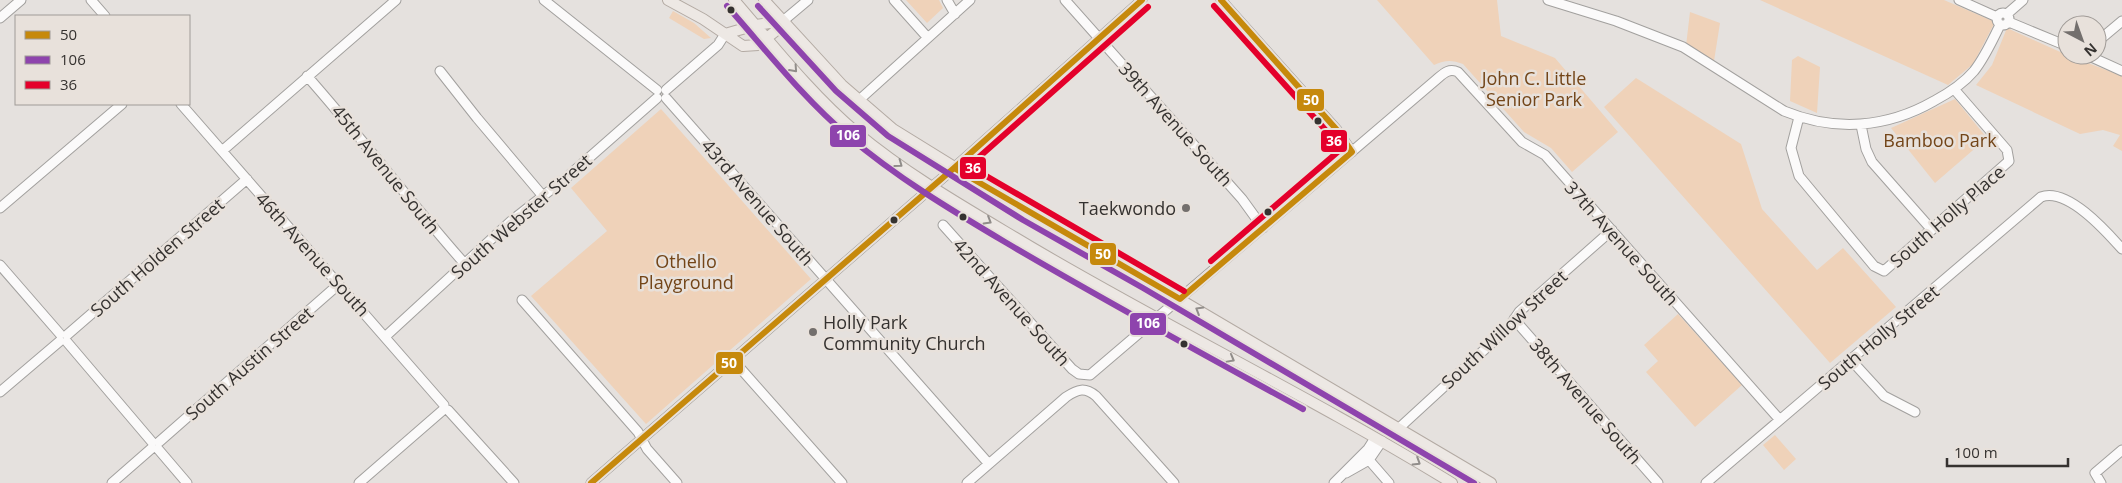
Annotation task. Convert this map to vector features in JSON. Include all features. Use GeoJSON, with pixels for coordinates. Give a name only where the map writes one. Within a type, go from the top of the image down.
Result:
{"type":"FeatureCollection","features":[{"type":"Feature","properties":{"kind":"main road"},"geometry":{"type":"LineString","coordinates":[[668,0],[725,34],[736,43],[749,46],[758,45],[783,21]]}},
{"type":"Feature","properties":{"kind":"main road"},"geometry":{"type":"LineString","coordinates":[[734,0],[847,124],[932,187],[1157,320],[1379,439],[1452,483]]}},
{"type":"Feature","properties":{"kind":"main road"},"geometry":{"type":"LineString","coordinates":[[764,0],[858,101],[893,129],[954,168],[1491,483]]}},
{"type":"Feature","properties":{"kind":"main road"},"geometry":{"type":"LineString","coordinates":[[725,34],[756,25],[783,21]]}},
{"type":"Feature","properties":{"kind":"street"},"geometry":{"type":"LineString","coordinates":[[1,16],[21,0]]}},
{"type":"Feature","properties":{"kind":"street"},"geometry":{"type":"LineString","coordinates":[[91,0],[104,15]]}},
{"type":"Feature","properties":{"kind":"street"},"geometry":{"type":"LineString","coordinates":[[222,151],[396,0]]}},
{"type":"Feature","properties":{"kind":"street","name":"43rd Avenue South"},"geometry":{"type":"LineString","coordinates":[[544,0],[662,94],[989,464]]}},
{"type":"Feature","properties":{"kind":"street"},"geometry":{"type":"LineString","coordinates":[[783,21],[808,0]]}},
{"type":"Feature","properties":{"kind":"street"},"geometry":{"type":"LineString","coordinates":[[894,0],[928,38]]}},
{"type":"Feature","properties":{"kind":"street"},"geometry":{"type":"LineString","coordinates":[[947,0],[954,14]]}},
{"type":"Feature","properties":{"kind":"street"},"geometry":{"type":"LineString","coordinates":[[858,101],[970,0]]}},
{"type":"Feature","properties":{"kind":"street","name":"39th Avenue South"},"geometry":{"type":"LineString","coordinates":[[1065,0],[1242,199],[1264,228]]}},
{"type":"Feature","properties":{"kind":"street"},"geometry":{"type":"LineString","coordinates":[[591,483],[954,168],[1142,0]]}},
{"type":"Feature","properties":{"kind":"street"},"geometry":{"type":"LineString","coordinates":[[1157,320],[1352,152],[1337,130],[1221,0]]}},
{"type":"Feature","properties":{"kind":"street"},"geometry":{"type":"LineString","coordinates":[[1548,0],[1625,24],[1683,47],[1772,104],[1799,117],[1834,125],[1862,125],[1904,116],[1954,89],[1980,63],[2002,13],[2008,18],[2057,41]]}},
{"type":"Feature","properties":{"kind":"street"},"geometry":{"type":"LineString","coordinates":[[1959,0],[1999,21]]}},
{"type":"Feature","properties":{"kind":"street"},"geometry":{"type":"LineString","coordinates":[[2008,18],[2024,0]]}},
{"type":"Feature","properties":{"kind":"street"},"geometry":{"type":"LineString","coordinates":[[2107,34],[2122,21]]}},
{"type":"Feature","properties":{"kind":"street","name":"South Webster Street"},"geometry":{"type":"LineString","coordinates":[[386,336],[464,263],[662,94],[718,44],[725,34]]}},
{"type":"Feature","properties":{"kind":"street"},"geometry":{"type":"LineString","coordinates":[[2107,64],[2122,71]]}},
{"type":"Feature","properties":{"kind":"street","name":"37th Avenue South"},"geometry":{"type":"LineString","coordinates":[[1352,152],[1443,74],[1450,70],[1458,72],[1522,142],[1545,155],[1780,420]]}},
{"type":"Feature","properties":{"kind":"street"},"geometry":{"type":"LineString","coordinates":[[440,71],[542,195]]}},
{"type":"Feature","properties":{"kind":"street","name":"45th Avenue South"},"geometry":{"type":"LineString","coordinates":[[307,76],[338,111],[410,202],[464,263]]}},
{"type":"Feature","properties":{"kind":"street","name":"South Holly Place"},"geometry":{"type":"LineString","coordinates":[[1799,117],[1791,148],[1799,176],[1874,266],[1882,271],[1889,268],[2008,165],[2007,150],[1954,89]]}},
{"type":"Feature","properties":{"kind":"street"},"geometry":{"type":"LineString","coordinates":[[0,208],[121,105]]}},
{"type":"Feature","properties":{"kind":"street","name":"46th Avenue South"},"geometry":{"type":"LineString","coordinates":[[183,105],[386,336],[445,408],[514,483]]}},
{"type":"Feature","properties":{"kind":"street"},"geometry":{"type":"LineString","coordinates":[[1862,125],[1866,149],[1872,162],[1932,230]]}},
{"type":"Feature","properties":{"kind":"street","name":"South Holden Street"},"geometry":{"type":"LineString","coordinates":[[0,392],[247,179]]}},
{"type":"Feature","properties":{"kind":"street","name":"South Holly Street"},"geometry":{"type":"LineString","coordinates":[[1706,483],[2034,201],[2052,194],[2066,200],[2087,215],[2122,249]]}},
{"type":"Feature","properties":{"kind":"street","name":"42nd Avenue South"},"geometry":{"type":"LineString","coordinates":[[943,226],[1072,370],[1082,375],[1090,375],[1098,371],[1157,320]]}},
{"type":"Feature","properties":{"kind":"street","name":"South Willow Street"},"geometry":{"type":"LineString","coordinates":[[1398,429],[1508,328],[1518,312],[1612,230]]}},
{"type":"Feature","properties":{"kind":"street"},"geometry":{"type":"LineString","coordinates":[[0,265],[187,483]]}},
{"type":"Feature","properties":{"kind":"street","name":"South Austin Street"},"geometry":{"type":"LineString","coordinates":[[112,483],[339,284]]}},
{"type":"Feature","properties":{"kind":"street"},"geometry":{"type":"LineString","coordinates":[[522,300],[677,483]]}},
{"type":"Feature","properties":{"kind":"street","name":"38th Avenue South"},"geometry":{"type":"LineString","coordinates":[[1514,319],[1658,483]]}},
{"type":"Feature","properties":{"kind":"street"},"geometry":{"type":"LineString","coordinates":[[733,360],[842,483]]}},
{"type":"Feature","properties":{"kind":"street"},"geometry":{"type":"LineString","coordinates":[[1851,360],[1884,396],[1915,412]]}},
{"type":"Feature","properties":{"kind":"street"},"geometry":{"type":"LineString","coordinates":[[967,483],[1066,397],[1080,389],[1096,396],[1174,483]]}},
{"type":"Feature","properties":{"kind":"street"},"geometry":{"type":"LineString","coordinates":[[359,483],[445,408]]}},
{"type":"Feature","properties":{"kind":"street"},"geometry":{"type":"LineString","coordinates":[[1346,473],[1368,460],[1379,439]]}},
{"type":"Feature","properties":{"kind":"street"},"geometry":{"type":"LineString","coordinates":[[1334,483],[1379,439]]}},
{"type":"Feature","properties":{"kind":"street"},"geometry":{"type":"LineString","coordinates":[[2101,483],[2095,473],[2122,450]]}},
{"type":"Feature","properties":{"kind":"street"},"geometry":{"type":"LineString","coordinates":[[1368,460],[1389,483]]}},
{"type":"Feature","properties":{"kind":"green space"},"geometry":{"type":"Polygon","coordinates":[[[906,0],[939,0],[943,8],[927,23],[906,0]]]}},
{"type":"Feature","properties":{"kind":"green space","name":"John C. Little Senior Park"},"geometry":{"type":"Polygon","coordinates":[[[1377,0],[1497,0],[1501,36],[1555,58],[1618,132],[1572,172],[1551,148],[1524,132],[1463,64],[1448,61],[1434,65],[1377,0]]]}},
{"type":"Feature","properties":{"kind":"green space"},"geometry":{"type":"Polygon","coordinates":[[[1760,0],[1944,0],[1995,22],[1973,64],[1948,85],[1760,0]]]}},
{"type":"Feature","properties":{"kind":"green space"},"geometry":{"type":"Polygon","coordinates":[[[673,11],[694,23],[711,38],[704,39],[669,18],[673,11]]]}},
{"type":"Feature","properties":{"kind":"green space"},"geometry":{"type":"Polygon","coordinates":[[[1690,12],[1720,23],[1714,61],[1686,46],[1690,12]]]}},
{"type":"Feature","properties":{"kind":"green space"},"geometry":{"type":"Polygon","coordinates":[[[2007,28],[2057,50],[2057,65],[2093,65],[2122,76],[2122,151],[2113,146],[2120,135],[2103,130],[2080,134],[1976,85],[1992,65],[2007,28]]]}},
{"type":"Feature","properties":{"kind":"green space"},"geometry":{"type":"Polygon","coordinates":[[[1798,56],[1820,67],[1817,113],[1790,101],[1792,60],[1798,56]]]}},
{"type":"Feature","properties":{"kind":"green space"},"geometry":{"type":"Polygon","coordinates":[[[1636,78],[1741,144],[1762,209],[1817,270],[1843,248],[1896,307],[1830,363],[1604,107],[1636,78]]]}},
{"type":"Feature","properties":{"kind":"green space","name":"Bamboo Park"},"geometry":{"type":"Polygon","coordinates":[[[1955,99],[1987,138],[1935,183],[1891,128],[1955,99]]]}},
{"type":"Feature","properties":{"kind":"green space","name":"Othello Playground"},"geometry":{"type":"Polygon","coordinates":[[[661,109],[811,279],[646,424],[531,296],[607,231],[571,188],[661,109]]]}},
{"type":"Feature","properties":{"kind":"green space"},"geometry":{"type":"Polygon","coordinates":[[[1678,314],[1742,385],[1695,427],[1646,372],[1658,361],[1644,345],[1678,314]]]}},
{"type":"Feature","properties":{"kind":"green space"},"geometry":{"type":"Polygon","coordinates":[[[1775,435],[1796,459],[1784,470],[1763,445],[1775,435]]]}},
{"type":"Feature","properties":{"kind":"transit line","name":"50"},"geometry":{"type":"LineString","coordinates":[[591,483],[954,168],[1142,0]]}},
{"type":"Feature","properties":{"kind":"transit line","name":"50"},"geometry":{"type":"LineString","coordinates":[[954,168],[1180,299],[1352,152],[1337,130],[1221,0]]}},
{"type":"Feature","properties":{"kind":"transit line","name":"106"},"geometry":{"type":"LineString","coordinates":[[727,6],[785,73],[831,121],[866,151],[905,179],[964,218],[1042,264],[1303,409]]}},
{"type":"Feature","properties":{"kind":"transit line","name":"106"},"geometry":{"type":"LineString","coordinates":[[758,6],[836,91],[888,136],[1023,220],[1143,288],[1474,483]]}},
{"type":"Feature","properties":{"kind":"transit line","name":"36"},"geometry":{"type":"LineString","coordinates":[[1211,261],[1340,150],[1330,135],[1214,6]]}},
{"type":"Feature","properties":{"kind":"transit line","name":"36"},"geometry":{"type":"LineString","coordinates":[[1148,7],[969,166],[1184,291]]}},
{"type":"Feature","properties":{"kind":"place","name":"Taekwondo"},"geometry":{"type":"Point","coordinates":[1186,208]}},
{"type":"Feature","properties":{"kind":"place","name":"Holly Park Community Church"},"geometry":{"type":"Point","coordinates":[813,332]}}]}
